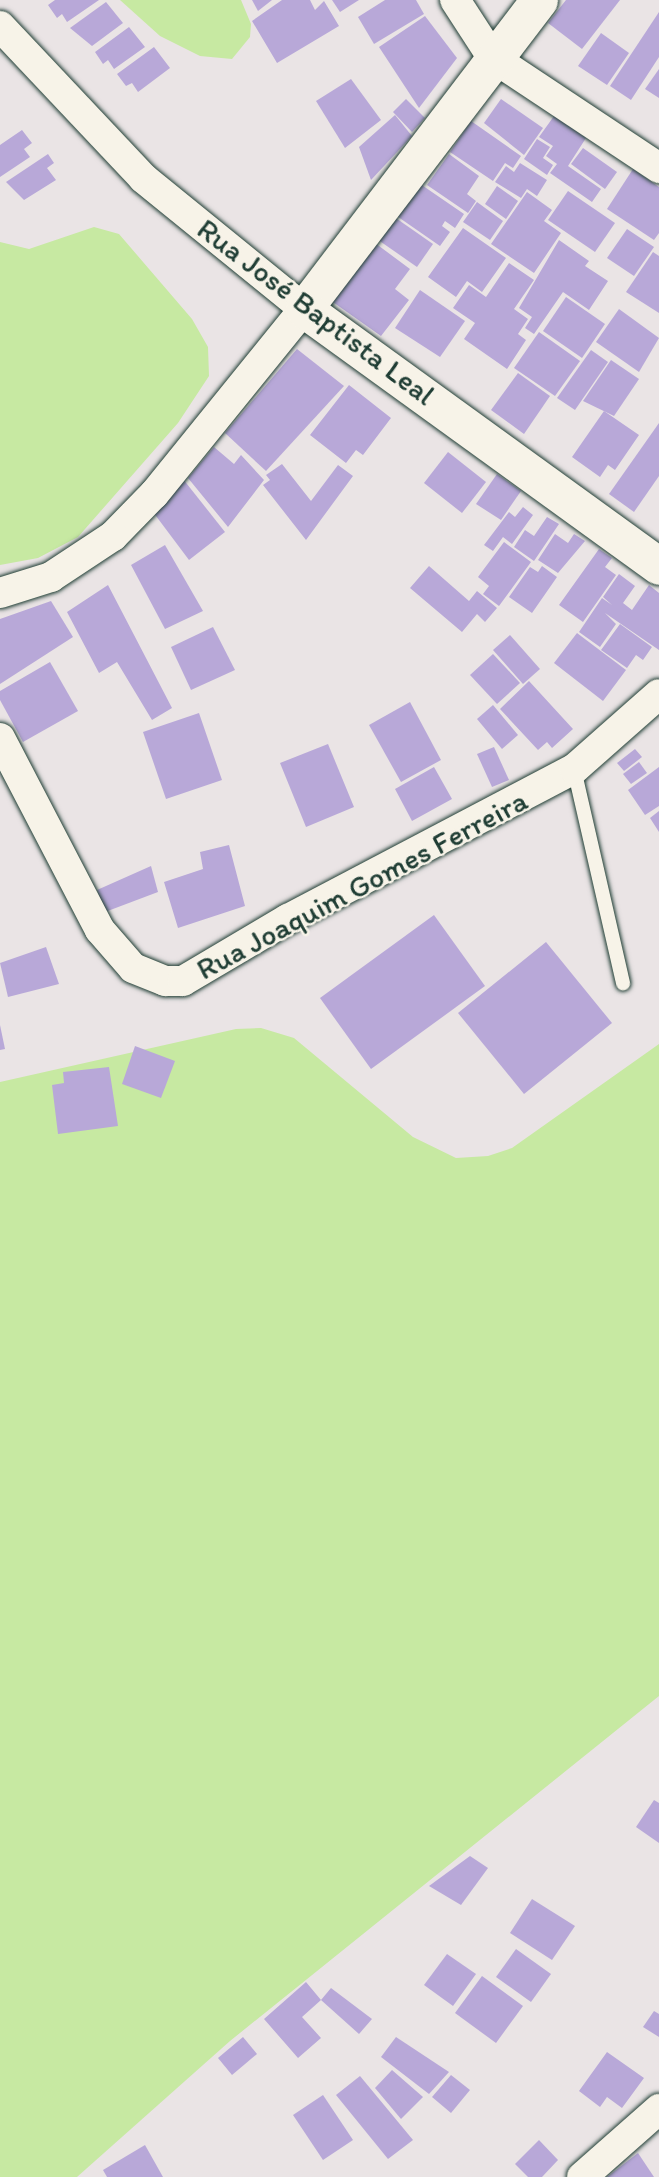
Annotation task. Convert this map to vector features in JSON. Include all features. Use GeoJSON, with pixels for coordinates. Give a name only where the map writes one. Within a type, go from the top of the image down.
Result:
{"type":"FeatureCollection","features":[{"type":"Feature","properties":{"kind":"street"},"geometry":{"type":"LineString","coordinates":[[455,0],[492,57],[659,168]]}},
{"type":"Feature","properties":{"kind":"street"},"geometry":{"type":"LineString","coordinates":[[0,593],[51,577],[113,536],[154,494],[304,309],[492,57],[539,0]]}},
{"type":"Feature","properties":{"kind":"street","name":"Rua José Baptista Leal"},"geometry":{"type":"LineString","coordinates":[[0,26],[143,178],[304,309],[659,566]]}},
{"type":"Feature","properties":{"kind":"street","name":"Rua Joaquim Gomes Ferreira"},"geometry":{"type":"LineString","coordinates":[[0,738],[100,930],[133,968],[165,981],[202,974],[288,919],[574,769],[659,694]]}},
{"type":"Feature","properties":{"kind":"street"},"geometry":{"type":"LineString","coordinates":[[582,2177],[659,2109]]}},
{"type":"Feature","properties":{"kind":"lane"},"geometry":{"type":"LineString","coordinates":[[574,769],[623,983]]}},
{"type":"Feature","properties":{"kind":"green space"},"geometry":{"type":"Polygon","coordinates":[[[120,0],[241,0],[251,24],[250,37],[232,59],[200,56],[160,36],[120,0]]]}},
{"type":"Feature","properties":{"kind":"green space"},"geometry":{"type":"Polygon","coordinates":[[[94,227],[119,234],[192,319],[208,347],[209,376],[178,423],[78,537],[38,558],[0,565],[0,242],[29,249],[94,227]]]}},
{"type":"Feature","properties":{"kind":"green space"},"geometry":{"type":"Polygon","coordinates":[[[261,1028],[294,1038],[413,1137],[456,1158],[488,1156],[512,1148],[659,1044],[659,1696],[230,2041],[77,2177],[0,2177],[0,1082],[236,1029],[261,1028]]]}},
{"type":"Feature","properties":{"kind":"building"},"geometry":{"type":"Polygon","coordinates":[[[55,0],[99,0],[67,22],[62,14],[57,18],[48,5],[55,0]]]}},
{"type":"Feature","properties":{"kind":"building"},"geometry":{"type":"Polygon","coordinates":[[[252,0],[272,0],[258,11],[252,0]]]}},
{"type":"Feature","properties":{"kind":"building"},"geometry":{"type":"Polygon","coordinates":[[[282,0],[310,0],[315,10],[324,1],[339,26],[277,63],[252,21],[282,0]]]}},
{"type":"Feature","properties":{"kind":"building"},"geometry":{"type":"Polygon","coordinates":[[[332,0],[359,0],[340,12],[332,0]]]}},
{"type":"Feature","properties":{"kind":"building"},"geometry":{"type":"Polygon","coordinates":[[[385,0],[416,0],[424,14],[374,44],[358,17],[385,0]]]}},
{"type":"Feature","properties":{"kind":"building"},"geometry":{"type":"Polygon","coordinates":[[[566,0],[620,0],[582,49],[548,23],[566,0]]]}},
{"type":"Feature","properties":{"kind":"building"},"geometry":{"type":"Polygon","coordinates":[[[106,2],[123,23],[92,46],[70,28],[106,2]]]}},
{"type":"Feature","properties":{"kind":"building"},"geometry":{"type":"Polygon","coordinates":[[[659,12],[659,57],[631,100],[610,86],[659,12]]]}},
{"type":"Feature","properties":{"kind":"building"},"geometry":{"type":"Polygon","coordinates":[[[425,16],[457,58],[419,108],[379,47],[425,16]]]}},
{"type":"Feature","properties":{"kind":"building"},"geometry":{"type":"Polygon","coordinates":[[[129,27],[145,47],[114,69],[108,60],[103,64],[95,52],[129,27]]]}},
{"type":"Feature","properties":{"kind":"building"},"geometry":{"type":"Polygon","coordinates":[[[601,33],[629,53],[607,85],[578,66],[601,33]]]}},
{"type":"Feature","properties":{"kind":"building"},"geometry":{"type":"Polygon","coordinates":[[[154,47],[170,68],[138,92],[132,83],[126,86],[117,74],[154,47]]]}},
{"type":"Feature","properties":{"kind":"building"},"geometry":{"type":"Polygon","coordinates":[[[659,69],[659,98],[645,89],[659,69]]]}},
{"type":"Feature","properties":{"kind":"building"},"geometry":{"type":"Polygon","coordinates":[[[351,79],[381,120],[345,148],[316,101],[351,79]]]}},
{"type":"Feature","properties":{"kind":"building"},"geometry":{"type":"Polygon","coordinates":[[[406,99],[425,118],[412,132],[393,112],[406,99]]]}},
{"type":"Feature","properties":{"kind":"building"},"geometry":{"type":"Polygon","coordinates":[[[501,99],[543,128],[524,155],[484,123],[501,99]]]}},
{"type":"Feature","properties":{"kind":"building"},"geometry":{"type":"Polygon","coordinates":[[[395,115],[412,136],[371,180],[359,147],[395,115]]]}},
{"type":"Feature","properties":{"kind":"building"},"geometry":{"type":"Polygon","coordinates":[[[554,116],[586,138],[568,166],[601,189],[592,202],[550,173],[557,164],[546,156],[553,146],[539,137],[554,116]]]}},
{"type":"Feature","properties":{"kind":"building"},"geometry":{"type":"Polygon","coordinates":[[[471,121],[521,156],[513,168],[505,163],[493,181],[450,152],[471,121]]]}},
{"type":"Feature","properties":{"kind":"building"},"geometry":{"type":"Polygon","coordinates":[[[22,130],[32,143],[24,149],[30,157],[0,177],[0,145],[22,130]]]}},
{"type":"Feature","properties":{"kind":"building"},"geometry":{"type":"Polygon","coordinates":[[[537,139],[550,147],[543,158],[553,165],[547,175],[524,159],[537,139]]]}},
{"type":"Feature","properties":{"kind":"building"},"geometry":{"type":"Polygon","coordinates":[[[583,148],[617,172],[605,189],[571,164],[583,148]]]}},
{"type":"Feature","properties":{"kind":"building"},"geometry":{"type":"Polygon","coordinates":[[[48,154],[54,163],[47,168],[56,180],[24,200],[6,182],[48,154]]]}},
{"type":"Feature","properties":{"kind":"building"},"geometry":{"type":"Polygon","coordinates":[[[449,154],[479,176],[467,194],[476,201],[468,213],[427,185],[449,154]]]}},
{"type":"Feature","properties":{"kind":"building"},"geometry":{"type":"Polygon","coordinates":[[[520,163],[547,180],[537,196],[527,189],[521,198],[495,182],[506,166],[514,172],[520,163]]]}},
{"type":"Feature","properties":{"kind":"building"},"geometry":{"type":"Polygon","coordinates":[[[633,169],[659,187],[659,233],[654,240],[607,209],[633,169]]]}},
{"type":"Feature","properties":{"kind":"building"},"geometry":{"type":"Polygon","coordinates":[[[413,179],[464,214],[455,228],[445,221],[442,226],[450,232],[440,246],[391,212],[413,179]]]}},
{"type":"Feature","properties":{"kind":"building"},"geometry":{"type":"Polygon","coordinates":[[[497,186],[518,201],[506,219],[485,204],[497,186]]]}},
{"type":"Feature","properties":{"kind":"building"},"geometry":{"type":"Polygon","coordinates":[[[568,191],[615,223],[595,252],[548,220],[568,191]]]}},
{"type":"Feature","properties":{"kind":"building"},"geometry":{"type":"Polygon","coordinates":[[[527,192],[552,210],[544,221],[561,233],[534,273],[491,244],[527,192]]]}},
{"type":"Feature","properties":{"kind":"building"},"geometry":{"type":"Polygon","coordinates":[[[477,202],[503,221],[490,240],[463,222],[477,202]]]}},
{"type":"Feature","properties":{"kind":"building"},"geometry":{"type":"Polygon","coordinates":[[[390,214],[433,244],[417,267],[374,237],[390,214]]]}},
{"type":"Feature","properties":{"kind":"building"},"geometry":{"type":"Polygon","coordinates":[[[463,228],[506,258],[482,292],[467,281],[456,297],[428,277],[463,228]]]}},
{"type":"Feature","properties":{"kind":"building"},"geometry":{"type":"Polygon","coordinates":[[[627,229],[654,247],[634,276],[607,258],[627,229]]]}},
{"type":"Feature","properties":{"kind":"building"},"geometry":{"type":"Polygon","coordinates":[[[559,240],[589,261],[585,266],[608,281],[589,310],[563,292],[534,334],[525,328],[532,317],[519,308],[559,240]]]}},
{"type":"Feature","properties":{"kind":"building"},"geometry":{"type":"Polygon","coordinates":[[[375,243],[410,269],[395,289],[409,300],[381,336],[330,300],[375,243]]]}},
{"type":"Feature","properties":{"kind":"building"},"geometry":{"type":"Polygon","coordinates":[[[653,252],[659,256],[659,313],[626,292],[653,252]]]}},
{"type":"Feature","properties":{"kind":"building"},"geometry":{"type":"Polygon","coordinates":[[[509,263],[534,280],[514,309],[528,319],[518,334],[526,340],[507,369],[464,339],[475,323],[453,308],[469,285],[486,297],[509,263]]]}},
{"type":"Feature","properties":{"kind":"building"},"geometry":{"type":"Polygon","coordinates":[[[420,290],[465,321],[440,357],[395,328],[420,290]]]}},
{"type":"Feature","properties":{"kind":"building"},"geometry":{"type":"Polygon","coordinates":[[[566,297],[605,324],[582,358],[543,331],[566,297]]]}},
{"type":"Feature","properties":{"kind":"building"},"geometry":{"type":"Polygon","coordinates":[[[619,309],[659,338],[639,372],[596,342],[619,309]]]}},
{"type":"Feature","properties":{"kind":"building"},"geometry":{"type":"Polygon","coordinates":[[[539,332],[580,361],[555,396],[514,368],[539,332]]]}},
{"type":"Feature","properties":{"kind":"building"},"geometry":{"type":"Polygon","coordinates":[[[297,349],[344,386],[266,471],[225,433],[297,349]]]}},
{"type":"Feature","properties":{"kind":"building"},"geometry":{"type":"Polygon","coordinates":[[[591,350],[608,362],[575,410],[557,398],[591,350]]]}},
{"type":"Feature","properties":{"kind":"building"},"geometry":{"type":"Polygon","coordinates":[[[611,360],[639,379],[614,416],[583,401],[611,360]]]}},
{"type":"Feature","properties":{"kind":"building"},"geometry":{"type":"Polygon","coordinates":[[[518,373],[550,396],[524,434],[491,410],[518,373]]]}},
{"type":"Feature","properties":{"kind":"building"},"geometry":{"type":"Polygon","coordinates":[[[349,385],[391,418],[363,455],[356,450],[346,463],[310,435],[349,385]]]}},
{"type":"Feature","properties":{"kind":"building"},"geometry":{"type":"Polygon","coordinates":[[[604,411],[639,435],[615,470],[608,465],[600,477],[572,457],[604,411]]]}},
{"type":"Feature","properties":{"kind":"building"},"geometry":{"type":"Polygon","coordinates":[[[659,423],[659,476],[634,512],[609,494],[659,423]]]}},
{"type":"Feature","properties":{"kind":"building"},"geometry":{"type":"Polygon","coordinates":[[[214,447],[234,464],[241,455],[264,480],[228,527],[188,478],[214,447]]]}},
{"type":"Feature","properties":{"kind":"building"},"geometry":{"type":"Polygon","coordinates":[[[448,452],[486,482],[462,513],[424,483],[448,452]]]}},
{"type":"Feature","properties":{"kind":"building"},"geometry":{"type":"Polygon","coordinates":[[[282,464],[311,501],[338,465],[353,476],[306,540],[263,485],[270,480],[266,475],[282,464]]]}},
{"type":"Feature","properties":{"kind":"building"},"geometry":{"type":"Polygon","coordinates":[[[497,474],[521,491],[501,520],[476,504],[497,474]]]}},
{"type":"Feature","properties":{"kind":"building"},"geometry":{"type":"Polygon","coordinates":[[[183,479],[225,532],[189,560],[150,508],[183,479]]]}},
{"type":"Feature","properties":{"kind":"building"},"geometry":{"type":"Polygon","coordinates":[[[523,507],[533,515],[512,544],[503,537],[493,551],[484,545],[509,512],[515,517],[523,507]]]}},
{"type":"Feature","properties":{"kind":"building"},"geometry":{"type":"Polygon","coordinates":[[[547,517],[559,524],[534,561],[514,547],[525,530],[534,536],[547,517]]]}},
{"type":"Feature","properties":{"kind":"building"},"geometry":{"type":"Polygon","coordinates":[[[555,534],[568,543],[574,534],[585,541],[558,573],[538,560],[555,534]]]}},
{"type":"Feature","properties":{"kind":"building"},"geometry":{"type":"Polygon","coordinates":[[[504,542],[531,562],[499,606],[483,594],[489,586],[478,577],[504,542]]]}},
{"type":"Feature","properties":{"kind":"building"},"geometry":{"type":"Polygon","coordinates":[[[165,545],[203,611],[165,629],[131,565],[165,545]]]}},
{"type":"Feature","properties":{"kind":"building"},"geometry":{"type":"Polygon","coordinates":[[[599,549],[612,558],[605,567],[616,575],[583,622],[559,605],[599,549]]]}},
{"type":"Feature","properties":{"kind":"building"},"geometry":{"type":"Polygon","coordinates":[[[429,566],[469,601],[477,591],[497,608],[485,622],[477,614],[462,632],[410,588],[429,566]]]}},
{"type":"Feature","properties":{"kind":"building"},"geometry":{"type":"Polygon","coordinates":[[[542,566],[557,577],[532,613],[509,597],[530,567],[538,572],[542,566]]]}},
{"type":"Feature","properties":{"kind":"building"},"geometry":{"type":"Polygon","coordinates":[[[619,574],[635,586],[623,603],[632,610],[649,585],[659,593],[659,650],[605,613],[616,624],[600,647],[579,632],[602,598],[612,605],[603,597],[619,574]]]}},
{"type":"Feature","properties":{"kind":"building"},"geometry":{"type":"Polygon","coordinates":[[[108,585],[172,708],[152,720],[117,662],[99,673],[67,612],[108,585]]]}},
{"type":"Feature","properties":{"kind":"building"},"geometry":{"type":"Polygon","coordinates":[[[51,601],[73,637],[0,684],[0,619],[51,601]]]}},
{"type":"Feature","properties":{"kind":"building"},"geometry":{"type":"Polygon","coordinates":[[[620,624],[652,647],[643,660],[636,655],[627,668],[601,650],[620,624]]]}},
{"type":"Feature","properties":{"kind":"building"},"geometry":{"type":"Polygon","coordinates":[[[213,627],[235,670],[191,690],[171,647],[213,627]]]}},
{"type":"Feature","properties":{"kind":"building"},"geometry":{"type":"Polygon","coordinates":[[[577,633],[626,670],[603,701],[554,663],[577,633]]]}},
{"type":"Feature","properties":{"kind":"building"},"geometry":{"type":"Polygon","coordinates":[[[510,635],[540,669],[523,684],[493,650],[510,635]]]}},
{"type":"Feature","properties":{"kind":"building"},"geometry":{"type":"Polygon","coordinates":[[[493,654],[520,683],[497,704],[470,675],[493,654]]]}},
{"type":"Feature","properties":{"kind":"building"},"geometry":{"type":"Polygon","coordinates":[[[50,662],[78,711],[23,742],[0,700],[0,691],[50,662]]]}},
{"type":"Feature","properties":{"kind":"building"},"geometry":{"type":"Polygon","coordinates":[[[529,681],[573,729],[552,748],[547,742],[538,750],[500,709],[529,681]]]}},
{"type":"Feature","properties":{"kind":"building"},"geometry":{"type":"Polygon","coordinates":[[[410,702],[441,760],[401,782],[369,725],[410,702]]]}},
{"type":"Feature","properties":{"kind":"building"},"geometry":{"type":"Polygon","coordinates":[[[493,705],[518,735],[502,749],[477,719],[493,705]]]}},
{"type":"Feature","properties":{"kind":"building"},"geometry":{"type":"Polygon","coordinates":[[[199,713],[222,780],[166,799],[143,732],[199,713]]]}},
{"type":"Feature","properties":{"kind":"building"},"geometry":{"type":"Polygon","coordinates":[[[328,744],[354,807],[306,827],[280,763],[328,744]]]}},
{"type":"Feature","properties":{"kind":"building"},"geometry":{"type":"Polygon","coordinates":[[[494,747],[509,780],[492,787],[477,754],[494,747]]]}},
{"type":"Feature","properties":{"kind":"building"},"geometry":{"type":"Polygon","coordinates":[[[635,749],[642,757],[624,771],[617,763],[635,749]]]}},
{"type":"Feature","properties":{"kind":"building"},"geometry":{"type":"Polygon","coordinates":[[[639,762],[647,773],[631,784],[623,774],[639,762]]]}},
{"type":"Feature","properties":{"kind":"building"},"geometry":{"type":"Polygon","coordinates":[[[434,767],[452,799],[412,821],[395,789],[434,767]]]}},
{"type":"Feature","properties":{"kind":"building"},"geometry":{"type":"Polygon","coordinates":[[[659,767],[659,806],[645,815],[628,790],[659,767]]]}},
{"type":"Feature","properties":{"kind":"building"},"geometry":{"type":"Polygon","coordinates":[[[659,811],[659,832],[650,818],[659,811]]]}},
{"type":"Feature","properties":{"kind":"building"},"geometry":{"type":"Polygon","coordinates":[[[229,845],[245,906],[178,928],[164,882],[203,869],[200,852],[229,845]]]}},
{"type":"Feature","properties":{"kind":"building"},"geometry":{"type":"Polygon","coordinates":[[[151,866],[158,892],[105,912],[97,890],[151,866]]]}},
{"type":"Feature","properties":{"kind":"building"},"geometry":{"type":"Polygon","coordinates":[[[434,915],[485,986],[371,1069],[320,998],[434,915]]]}},
{"type":"Feature","properties":{"kind":"building"},"geometry":{"type":"Polygon","coordinates":[[[546,942],[612,1023],[524,1094],[458,1013],[546,942]]]}},
{"type":"Feature","properties":{"kind":"building"},"geometry":{"type":"Polygon","coordinates":[[[46,947],[59,984],[8,997],[0,963],[46,947]]]}},
{"type":"Feature","properties":{"kind":"building"},"geometry":{"type":"Polygon","coordinates":[[[0,1025],[5,1049],[0,1050],[0,1025]]]}},
{"type":"Feature","properties":{"kind":"building"},"geometry":{"type":"Polygon","coordinates":[[[135,1046],[175,1061],[161,1098],[122,1084],[135,1046]]]}},
{"type":"Feature","properties":{"kind":"building"},"geometry":{"type":"Polygon","coordinates":[[[109,1067],[118,1126],[58,1134],[52,1085],[64,1083],[63,1072],[109,1067]]]}},
{"type":"Feature","properties":{"kind":"building"},"geometry":{"type":"Polygon","coordinates":[[[654,1800],[659,1803],[659,1843],[636,1827],[654,1800]]]}},
{"type":"Feature","properties":{"kind":"building"},"geometry":{"type":"Polygon","coordinates":[[[470,1856],[488,1868],[461,1905],[429,1886],[470,1856]]]}},
{"type":"Feature","properties":{"kind":"building"},"geometry":{"type":"Polygon","coordinates":[[[532,1899],[575,1926],[552,1960],[510,1933],[532,1899]]]}},
{"type":"Feature","properties":{"kind":"building"},"geometry":{"type":"Polygon","coordinates":[[[516,1949],[551,1974],[531,2002],[496,1977],[516,1949]]]}},
{"type":"Feature","properties":{"kind":"building"},"geometry":{"type":"Polygon","coordinates":[[[447,1954],[476,1974],[453,2006],[424,1985],[447,1954]]]}},
{"type":"Feature","properties":{"kind":"building"},"geometry":{"type":"Polygon","coordinates":[[[482,1976],[523,2006],[496,2043],[455,2013],[482,1976]]]}},
{"type":"Feature","properties":{"kind":"building"},"geometry":{"type":"Polygon","coordinates":[[[306,1982],[321,2000],[302,2017],[321,2038],[298,2058],[264,2019],[306,1982]]]}},
{"type":"Feature","properties":{"kind":"building"},"geometry":{"type":"Polygon","coordinates":[[[331,1988],[372,2019],[359,2034],[321,2000],[331,1988]]]}},
{"type":"Feature","properties":{"kind":"building"},"geometry":{"type":"Polygon","coordinates":[[[654,2011],[659,2014],[659,2037],[643,2027],[654,2011]]]}},
{"type":"Feature","properties":{"kind":"building"},"geometry":{"type":"Polygon","coordinates":[[[243,2037],[257,2054],[232,2075],[218,2058],[243,2037]]]}},
{"type":"Feature","properties":{"kind":"building"},"geometry":{"type":"Polygon","coordinates":[[[396,2037],[449,2072],[429,2094],[381,2057],[396,2037]]]}},
{"type":"Feature","properties":{"kind":"building"},"geometry":{"type":"Polygon","coordinates":[[[607,2052],[644,2078],[622,2108],[607,2097],[600,2107],[579,2091],[607,2052]]]}},
{"type":"Feature","properties":{"kind":"building"},"geometry":{"type":"Polygon","coordinates":[[[392,2070],[423,2097],[401,2119],[375,2088],[392,2070]]]}},
{"type":"Feature","properties":{"kind":"building"},"geometry":{"type":"Polygon","coordinates":[[[451,2075],[470,2090],[451,2113],[432,2097],[451,2075]]]}},
{"type":"Feature","properties":{"kind":"building"},"geometry":{"type":"Polygon","coordinates":[[[360,2076],[413,2140],[388,2159],[336,2095],[360,2076]]]}},
{"type":"Feature","properties":{"kind":"building"},"geometry":{"type":"Polygon","coordinates":[[[323,2095],[353,2140],[323,2160],[293,2115],[323,2095]]]}},
{"type":"Feature","properties":{"kind":"building"},"geometry":{"type":"Polygon","coordinates":[[[539,2140],[558,2160],[542,2177],[528,2177],[515,2164],[539,2140]]]}},
{"type":"Feature","properties":{"kind":"building"},"geometry":{"type":"Polygon","coordinates":[[[145,2145],[163,2177],[107,2177],[103,2170],[145,2145]]]}},
{"type":"Feature","properties":{"kind":"building"},"geometry":{"type":"Polygon","coordinates":[[[638,2153],[654,2177],[607,2177],[638,2153]]]}}]}
